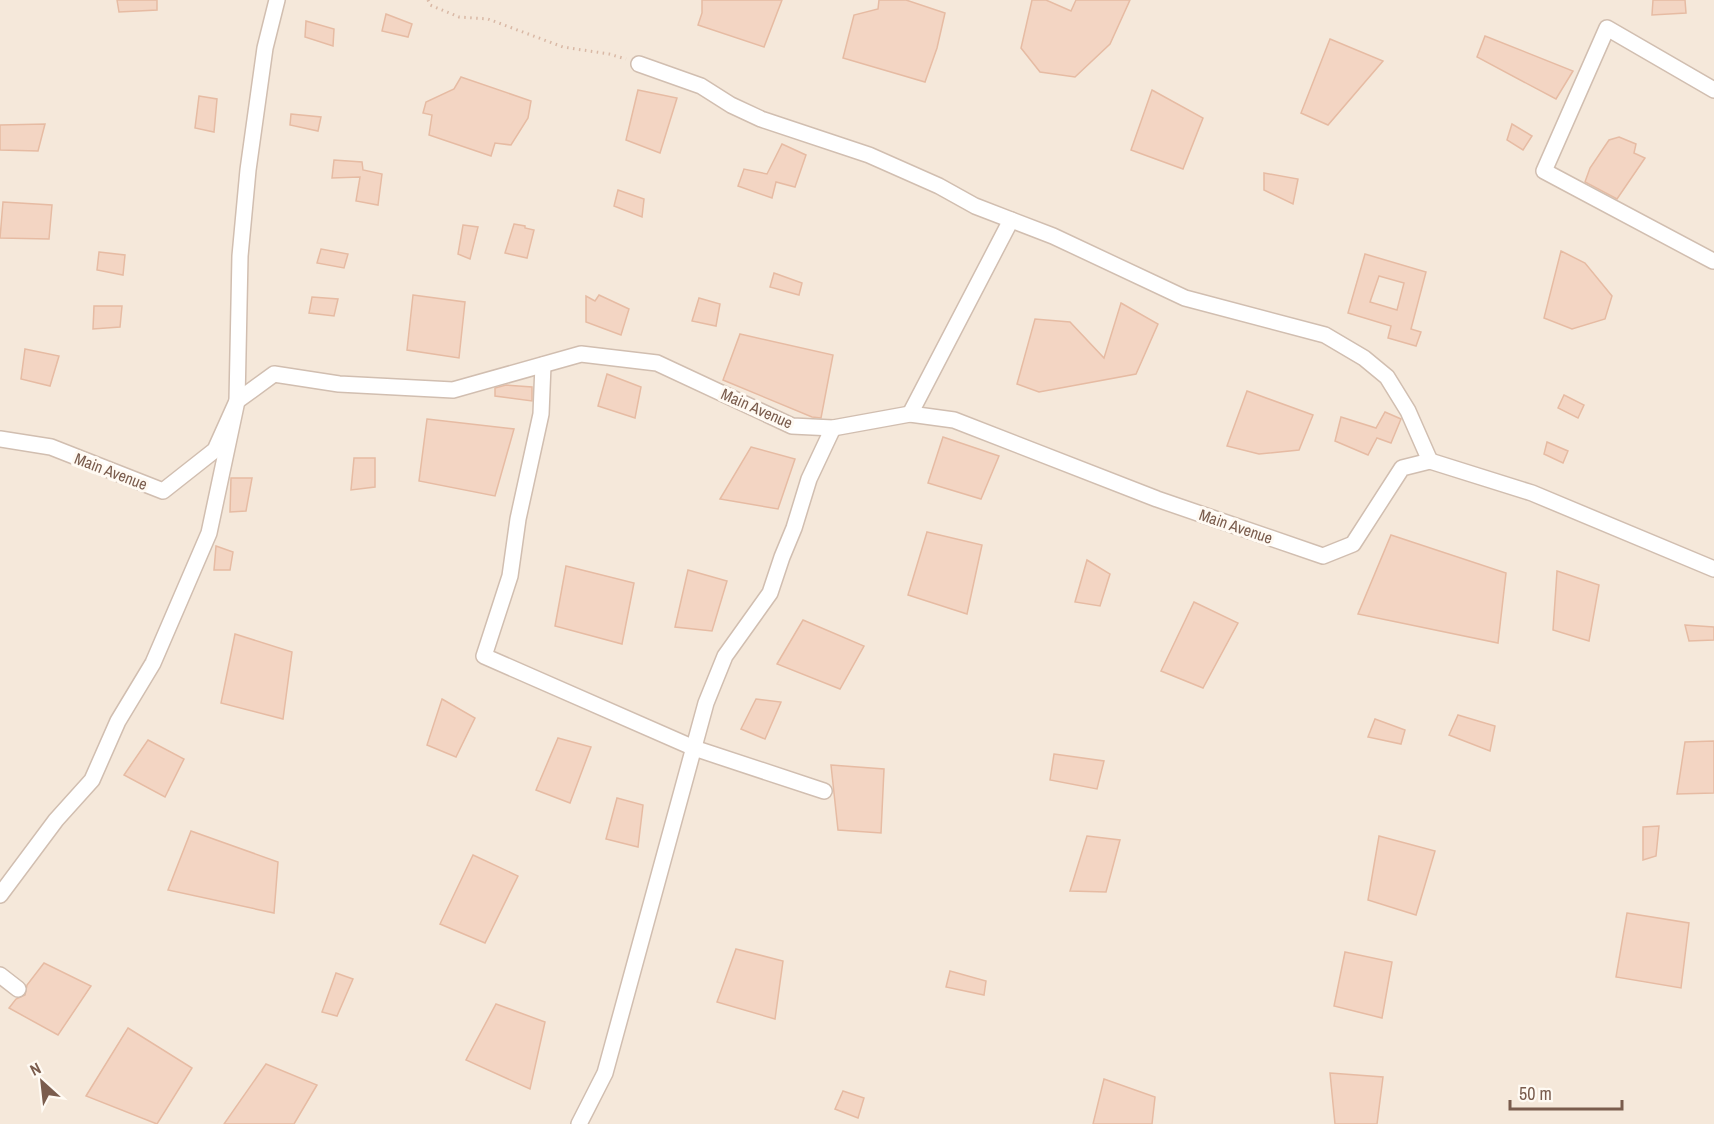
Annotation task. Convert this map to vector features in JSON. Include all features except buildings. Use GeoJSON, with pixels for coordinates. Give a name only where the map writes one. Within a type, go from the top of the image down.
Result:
{"type":"FeatureCollection","features":[{"type":"Feature","properties":{"kind":"street"},"geometry":{"type":"LineString","coordinates":[[0,895],[56,820],[92,780],[118,721],[153,663],[209,533],[237,401],[240,256],[248,170],[265,48],[277,0]]}},
{"type":"Feature","properties":{"kind":"street"},"geometry":{"type":"LineString","coordinates":[[1713,261],[1544,171],[1607,28],[1714,90]]}},
{"type":"Feature","properties":{"kind":"street"},"geometry":{"type":"LineString","coordinates":[[639,64],[701,86],[731,105],[760,119],[868,154],[939,186],[975,206],[1053,236],[1185,298],[1325,335],[1364,358],[1387,377],[1408,411],[1430,461],[1533,493],[1714,569]]}},
{"type":"Feature","properties":{"kind":"street"},"geometry":{"type":"LineString","coordinates":[[910,414],[1011,220]]}},
{"type":"Feature","properties":{"kind":"street","name":"Main Avenue"},"geometry":{"type":"LineString","coordinates":[[0,439],[51,447],[163,491],[215,450],[237,401],[274,374],[339,384],[453,390],[581,354],[657,363],[792,426],[833,428],[910,414],[954,420],[1157,499],[1323,556],[1353,544],[1402,468],[1430,461]]}},
{"type":"Feature","properties":{"kind":"street"},"geometry":{"type":"LineString","coordinates":[[543,365],[541,414],[518,519],[510,576],[484,656],[694,748],[824,791]]}},
{"type":"Feature","properties":{"kind":"street"},"geometry":{"type":"LineString","coordinates":[[579,1124],[605,1073],[706,703],[725,656],[770,593],[809,479],[833,428]]}},
{"type":"Feature","properties":{"kind":"street"},"geometry":{"type":"LineString","coordinates":[[0,975],[18,989]]}},
{"type":"Feature","properties":{"kind":"path"},"geometry":{"type":"LineString","coordinates":[[428,0],[430,5],[459,17],[488,19],[563,47],[609,54],[639,64]]}},
{"type":"Feature","properties":{"kind":"shaded area"},"geometry":{"type":"Polygon","coordinates":[[[0,0],[1714,0],[1714,1124],[0,1124],[0,0]]]}}]}
